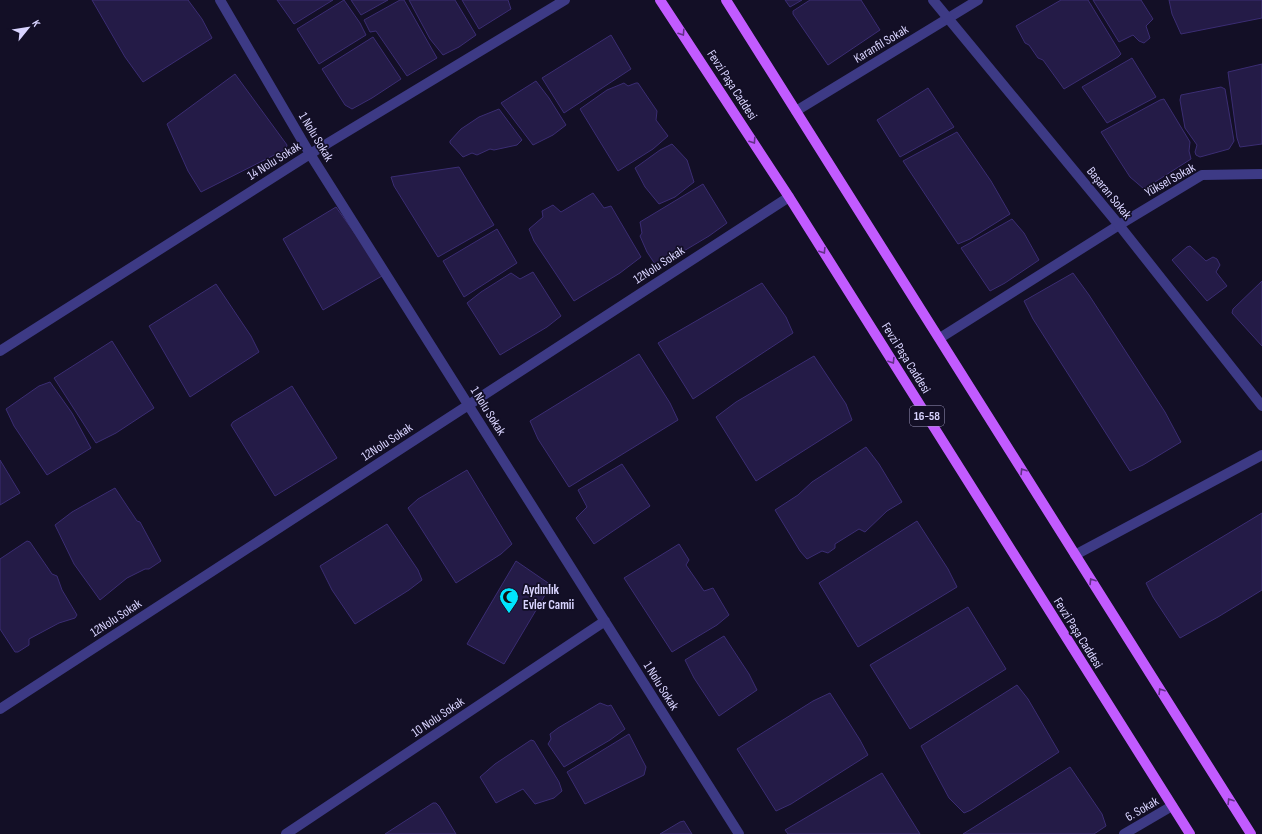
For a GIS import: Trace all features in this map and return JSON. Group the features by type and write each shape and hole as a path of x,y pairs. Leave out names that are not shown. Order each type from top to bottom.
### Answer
{"main road":[{"name":"Fevzi Paşa Caddesi","path":"660,0 789,196 1190,834"},
{"path":"726,0 1251,834"}],"street":[{"name":"1 Nolu Sokak","path":"220,0 310,154 739,834"},
{"name":"14 Nolu Sokak","path":"0,351 310,154 565,0"},
{"name":"Başaran Sokak","path":"933,0 1119,225 1262,406"},
{"name":"Karanfil Sokak","path":"796,111 978,0"},
{"name":"Yüksel Sokak","path":"940,338 1119,225 1202,175 1262,174"},
{"name":"12Nolu Sokak","path":"0,709 789,196"},
{"path":"1075,555 1262,455"},
{"name":"10 Nolu Sokak","path":"286,834 605,621"},
{"name":"6. Sokak","path":"1124,834 1172,806"}],"building":[{"path":"92,0 188,0 202,19 212,38 143,82 125,57"},
{"path":"277,0 333,0 294,24"},
{"path":"344,0 360,23 366,35 319,64 297,29"},
{"path":"351,0 388,0 361,15"},
{"path":"400,0 404,0 437,58 407,76 376,31 370,32 364,20"},
{"path":"409,0 455,0 476,35 459,47 443,55 430,39"},
{"path":"462,0 508,0 511,9 479,29"},
{"path":"785,0 802,0 790,7"},
{"path":"810,0 861,0 880,30 828,65 793,14 793,11"},
{"path":"1061,0 1088,0 1121,54 1064,89 1043,60 1038,58 1029,45 1025,43 1016,26"},
{"path":"1093,0 1141,0 1153,19 1146,26 1150,38 1144,43 1139,41 1133,35 1119,42"},
{"path":"1169,0 1262,0 1262,18 1181,34 1172,14"},
{"path":"611,35 631,69 564,113 542,78"},
{"path":"373,37 401,79 352,109 345,105 322,69"},
{"path":"1132,58 1156,97 1107,123 1082,87"},
{"path":"1262,64 1262,144 1240,147 1237,138 1228,72"},
{"path":"235,74 287,145 286,149 201,192 188,171 167,124"},
{"path":"536,81 566,125 553,135 533,145 501,103"},
{"path":"624,83 628,86 638,83 657,111 656,120 668,136 653,149 618,171 580,109 607,90"},
{"path":"1221,87 1225,89 1234,141 1229,149 1200,157 1196,155 1195,152 1197,145 1185,128 1180,100 1181,95"},
{"path":"928,88 954,127 900,157 877,120"},
{"path":"1164,99 1190,142 1189,151 1191,159 1144,189 1130,177 1101,132"},
{"path":"499,109 522,140 517,145 494,150 490,149 477,155 472,153 463,157 450,143 450,141 461,129 479,117"},
{"path":"957,132 991,181 1010,214 970,239 958,244 903,161"},
{"path":"672,144 687,160 694,182 675,197 659,204 645,187 635,168 660,150"},
{"path":"459,167 494,225 438,257 394,186 391,177"},
{"path":"703,184 727,223 709,236 657,267 647,252 640,236 642,233 640,222"},
{"path":"593,193 604,208 611,206 641,257 620,273 574,301 534,241 529,229 543,217 542,211 553,205 561,212"},
{"path":"336,207 374,260 382,276 323,310 283,239"},
{"path":"1012,219 1024,233 1039,260 1005,283 990,291 961,248"},
{"path":"497,229 517,263 464,297 443,261"},
{"path":"1190,246 1206,261 1213,257 1217,259 1220,265 1216,272 1227,286 1207,301 1172,260"},
{"path":"533,272 561,316 547,327 500,355 467,303 481,292 511,273 520,279"},
{"path":"1073,273 1165,412 1181,442 1143,465 1130,471 1033,319 1024,301"},
{"path":"1262,281 1262,346 1232,313 1233,309"},
{"path":"762,283 786,317 793,333 693,399 658,343"},
{"path":"216,284 251,336 259,352 190,397 149,326"},
{"path":"112,341 154,408 116,433 96,443 54,378"},
{"path":"639,354 670,403 678,420 569,487 538,439 530,421"},
{"path":"814,356 846,404 852,420 756,481 716,417 736,402"},
{"path":"50,382 72,413 91,448 47,475 14,426 6,409 39,386"},
{"path":"292,386 337,458 275,496 231,425 233,422"},
{"path":"866,447 879,464 902,502 887,511 865,532 859,529 835,544 835,548 828,553 822,551 807,559 800,551 775,510 798,495 812,482"},
{"path":"0,460 20,493 0,505"},
{"path":"622,464 650,506 594,544 576,518 587,507 578,490"},
{"path":"467,470 512,544 501,554 456,583 408,508 418,499"},
{"path":"115,488 137,521 140,522 161,561 149,569 145,569 127,578 100,600 74,564 55,525 72,512"},
{"path":"1262,513 1262,590 1180,638 1153,597 1146,583"},
{"path":"917,521 948,569 957,587 858,647 819,583"},
{"path":"387,524 418,570 422,580 409,590 355,624 332,590 320,566"},
{"path":"27,541 30,542 52,574 57,576 62,590 77,615 75,618 59,623 29,639 29,645 18,652 15,652 0,629 0,559"},
{"path":"679,544 689,560 686,565 704,591 713,588 729,615 717,625 672,652 624,578"},
{"name":"Aydınlık Evler Camii","path":"516,561 551,585 504,664 467,644"},
{"path":"968,607 1006,669 910,729 870,665"},
{"path":"724,636 749,674 757,690 719,716 694,678 685,660"},
{"path":"1017,685 1028,699 1059,752 971,810 964,813 949,798 921,746"},
{"path":"830,693 868,755 791,804 776,811 737,749 813,701"},
{"path":"600,703 608,706 611,705 625,729 610,740 564,767 548,744 551,739 550,734"},
{"path":"629,734 646,767 644,775 585,804 567,772"},
{"path":"531,740 534,741 559,782 562,791 554,798 535,804 523,789 496,803 480,777 495,764"},
{"path":"1070,767 1102,814 1106,826 1094,834 963,834"},
{"path":"882,773 920,834 788,834 785,830"},
{"path":"433,803 436,803 439,806 456,834 385,834"},
{"path":"684,821 692,834 660,834 680,822"}],"place":[{"name":"Aydınlık Evler Camii","path":"509,614"}]}
